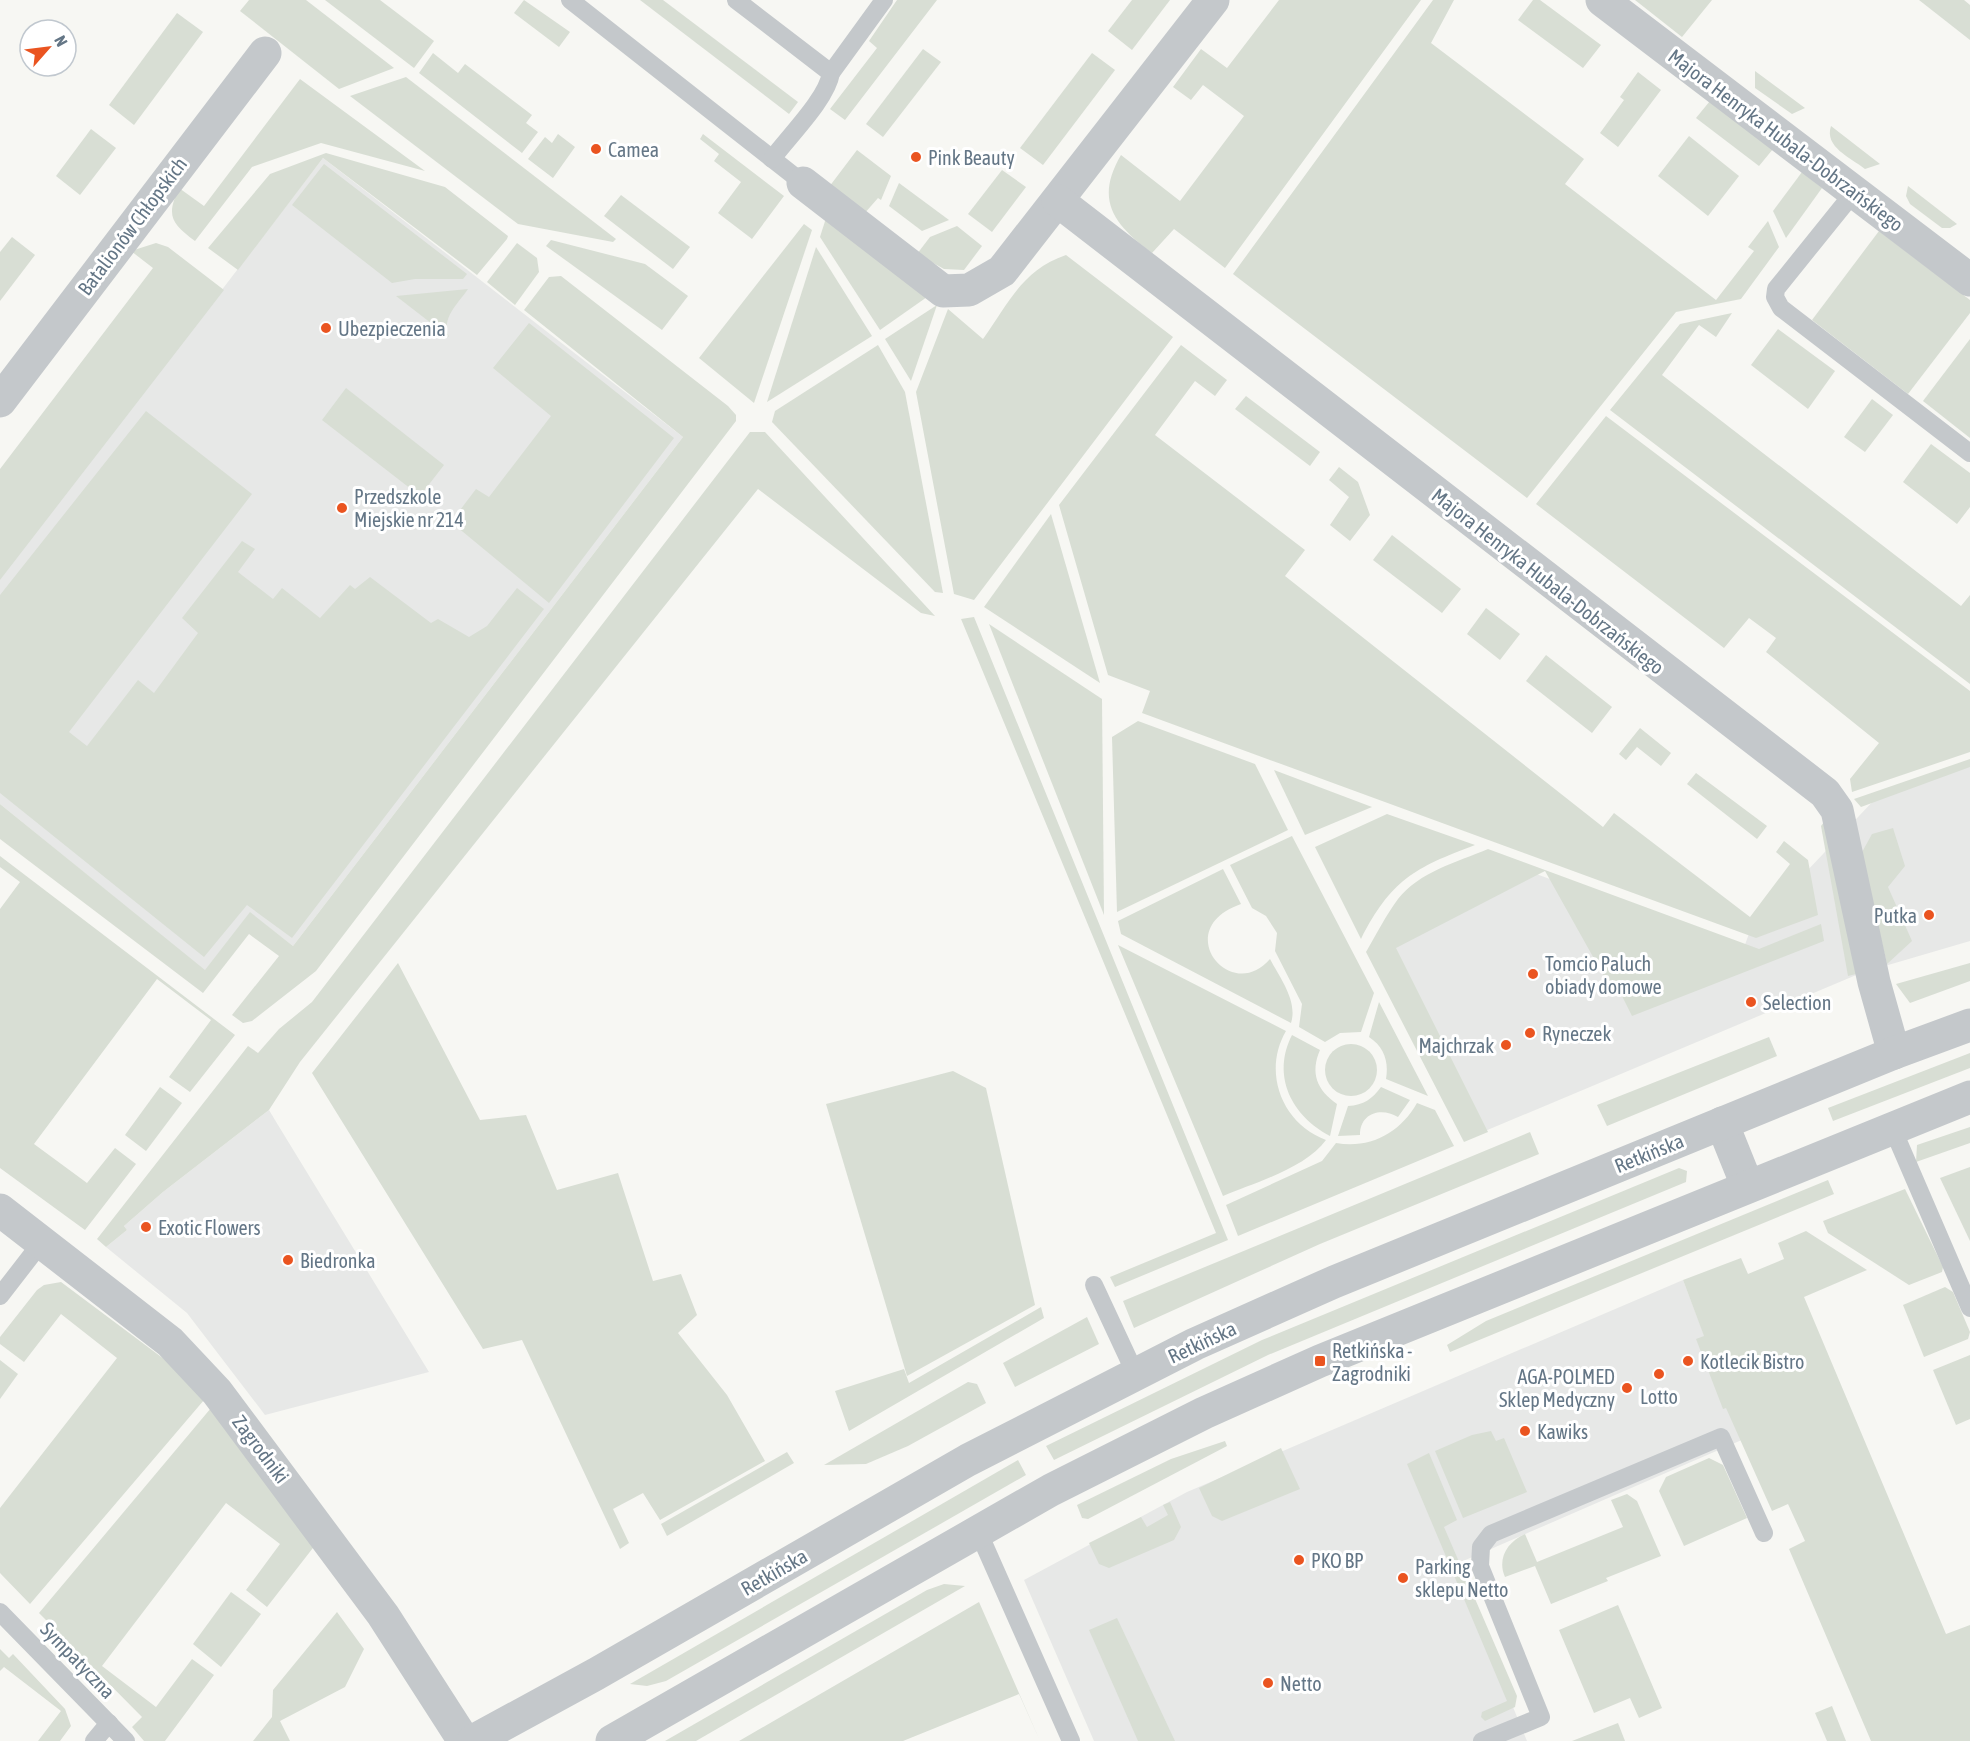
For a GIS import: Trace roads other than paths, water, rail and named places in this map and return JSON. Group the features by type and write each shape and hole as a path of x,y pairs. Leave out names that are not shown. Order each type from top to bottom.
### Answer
{"street":[{"path":"803,183 943,291 969,290 1002,272 1213,0"},
{"name":"Majora Henryka Hubala-Dobrzańskiego","path":"1602,0 1970,280"},
{"name":"Batalionów Chłopskich","path":"0,401 266,53"},
{"name":"Majora Henryka Hubala-Dobrzańskiego","path":"1058,201 1826,793 1837,810 1874,982 1894,1053"},
{"name":"Retkińska","path":"473,1741 968,1460 1135,1373 1334,1282 1894,1053 1970,1025"},
{"path":"612,1741 978,1531 1124,1452 1260,1387 1747,1185 1970,1097"},
{"path":"1722,1123 1747,1185"},
{"name":"Zagrodniki","path":"0,1210 170,1342 217,1392 383,1616 464,1741"}],"lane":[{"path":"570,0 803,183"},
{"path":"736,0 831,74"},
{"path":"772,159 830,82 831,74 884,0"},
{"path":"1855,191 1776,289 1775,297 1781,308 1970,453"},
{"path":"1892,1127 1970,1308"},
{"path":"0,1296 41,1243"},
{"path":"1094,1285 1135,1373"},
{"path":"1482,1741 1541,1717 1480,1566 1481,1547 1491,1534 1721,1437 1764,1533"},
{"path":"978,1531 1071,1741"},
{"name":"Sympatyczna","path":"0,1612 109,1723 94,1741"},
{"path":"109,1723 126,1741"}],"place":[{"name":"Camea","path":"596,149"},
{"name":"Pink Beauty","path":"916,157"},
{"name":"Ubezpieczenia","path":"326,328"},
{"name":"Przedszkole Miejskie nr 214","path":"342,508"},
{"name":"Putka","path":"1929,915"},
{"name":"Tomcio Paluch obiady domowe","path":"1533,974"},
{"name":"Selection","path":"1751,1002"},
{"name":"Ryneczek","path":"1530,1033"},
{"name":"Majchrzak","path":"1506,1045"},
{"name":"Exotic Flowers","path":"146,1227"},
{"name":"Biedronka","path":"288,1260"},
{"name":"Retkińska - Zagrodniki","path":"1320,1361"},
{"name":"Kotlecik Bistro","path":"1688,1361"},
{"name":"Lotto","path":"1659,1374"},
{"name":"AGA-POLMED Sklep Medyczny","path":"1627,1388"},
{"name":"Kawiks","path":"1525,1431"},
{"name":"PKO BP","path":"1299,1560"},
{"name":"Parking sklepu Netto","path":"1403,1578"},
{"name":"Netto","path":"1268,1683"}]}
